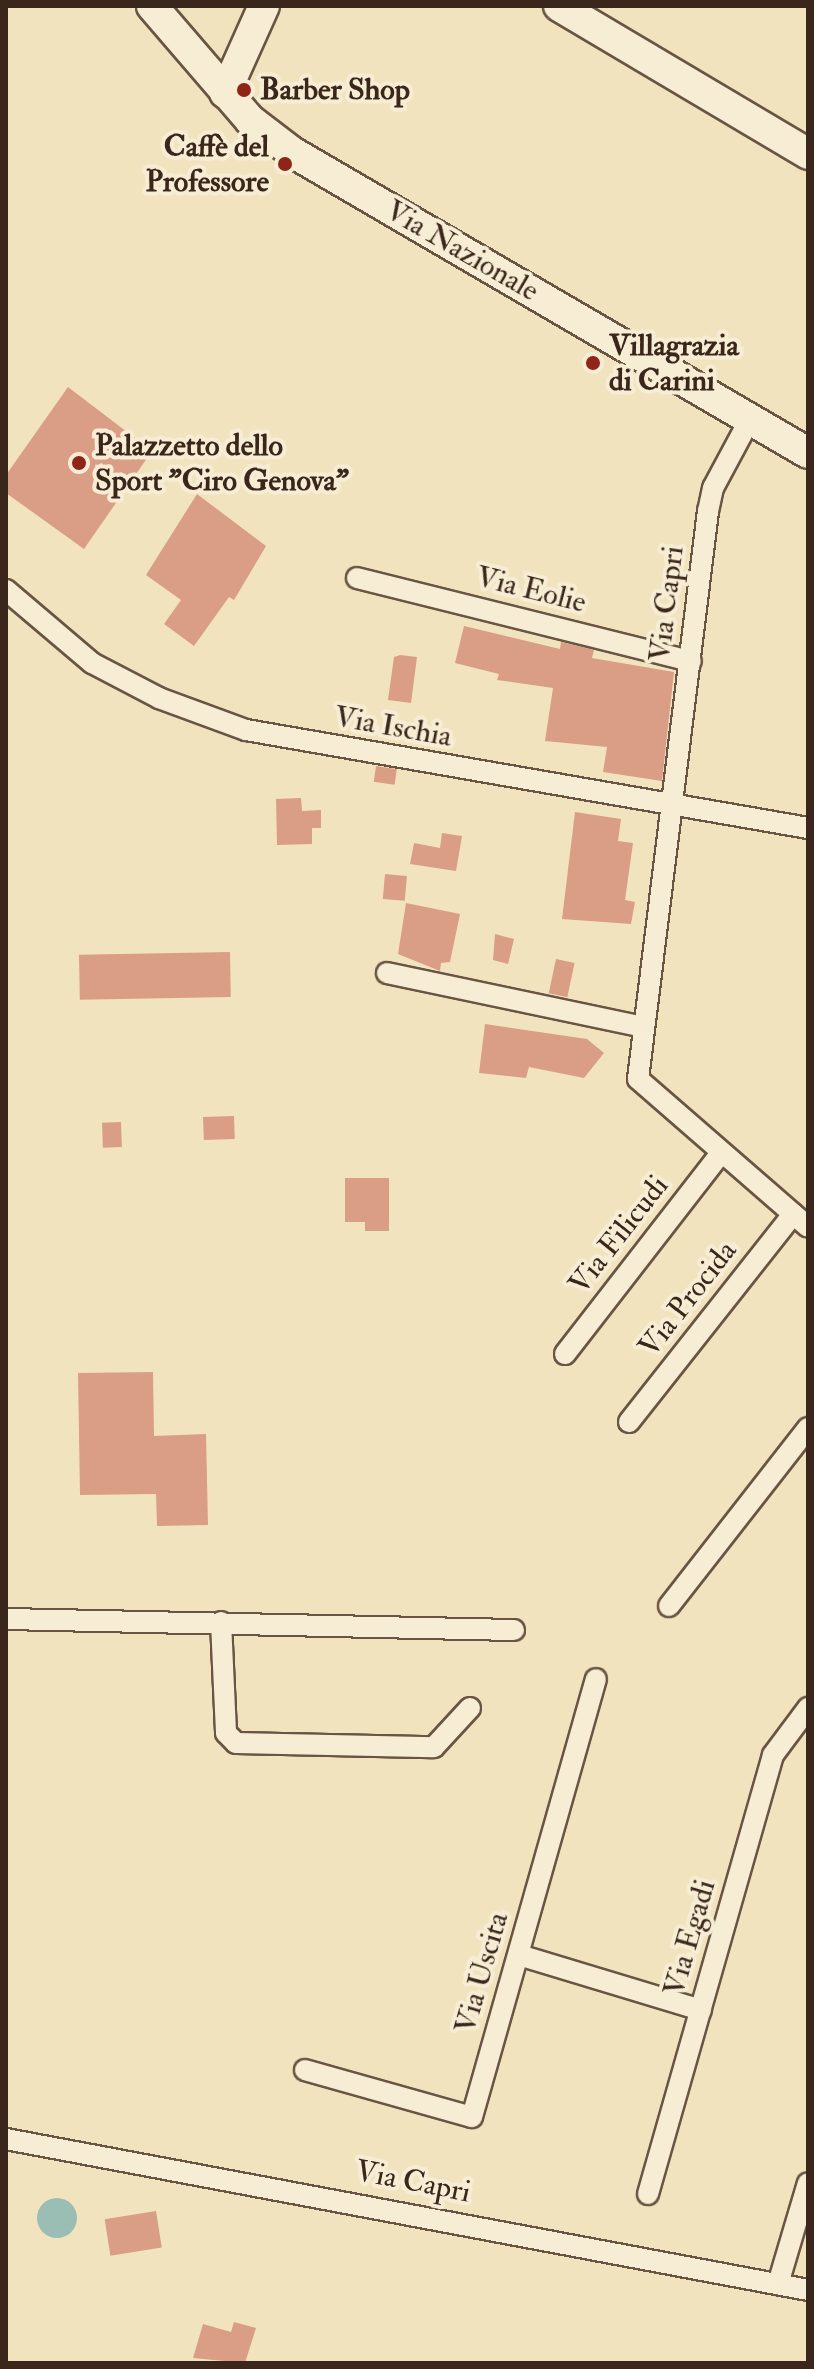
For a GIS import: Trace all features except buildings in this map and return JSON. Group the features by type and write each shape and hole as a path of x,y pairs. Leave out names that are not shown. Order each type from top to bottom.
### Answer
{"main road":[{"name":"Via Nazionale","path":"152,6 225,93 292,152 808,453"},
{"path":"225,93 264,6"},
{"path":"559,6 808,154"}],"street":[{"name":"Via Capri","path":"750,419 713,488 638,1068 643,1087 800,1220"},
{"name":"Via Eolie","path":"357,578 691,661"},
{"name":"Via Ischia","path":"6,590 92,663 159,698 246,730 808,828"},
{"path":"387,973 643,1027"},
{"name":"Via Filicudi","path":"565,1354 721,1153"},
{"name":"Via Procida","path":"629,1422 800,1220"},
{"path":"669,1606 808,1428"},
{"path":"6,1619 514,1630"},
{"path":"221,1622 226,1733 236,1743 434,1747 470,1708"},
{"name":"Via Uscita","path":"305,2070 472,2117 596,1679"},
{"name":"Via Egadi","path":"648,2194 773,1755 808,1708"},
{"path":"519,1955 701,2010"},
{"name":"Via Capri","path":"6,2139 808,2290"},
{"path":"778,2284 808,2183"}],"water":[{"path":"57,2198 71,2204 77,2218 71,2232 57,2238 43,2232 37,2218 43,2204"}],"place":[{"name":"Barber Shop","path":"244,90"},
{"name":"Caffè del Professore","path":"285,164"},
{"name":"Villagrazia di Carini","path":"593,363"},
{"name":"Palazzetto dello Sport \"Ciro Genova\"","path":"79,463"}]}
